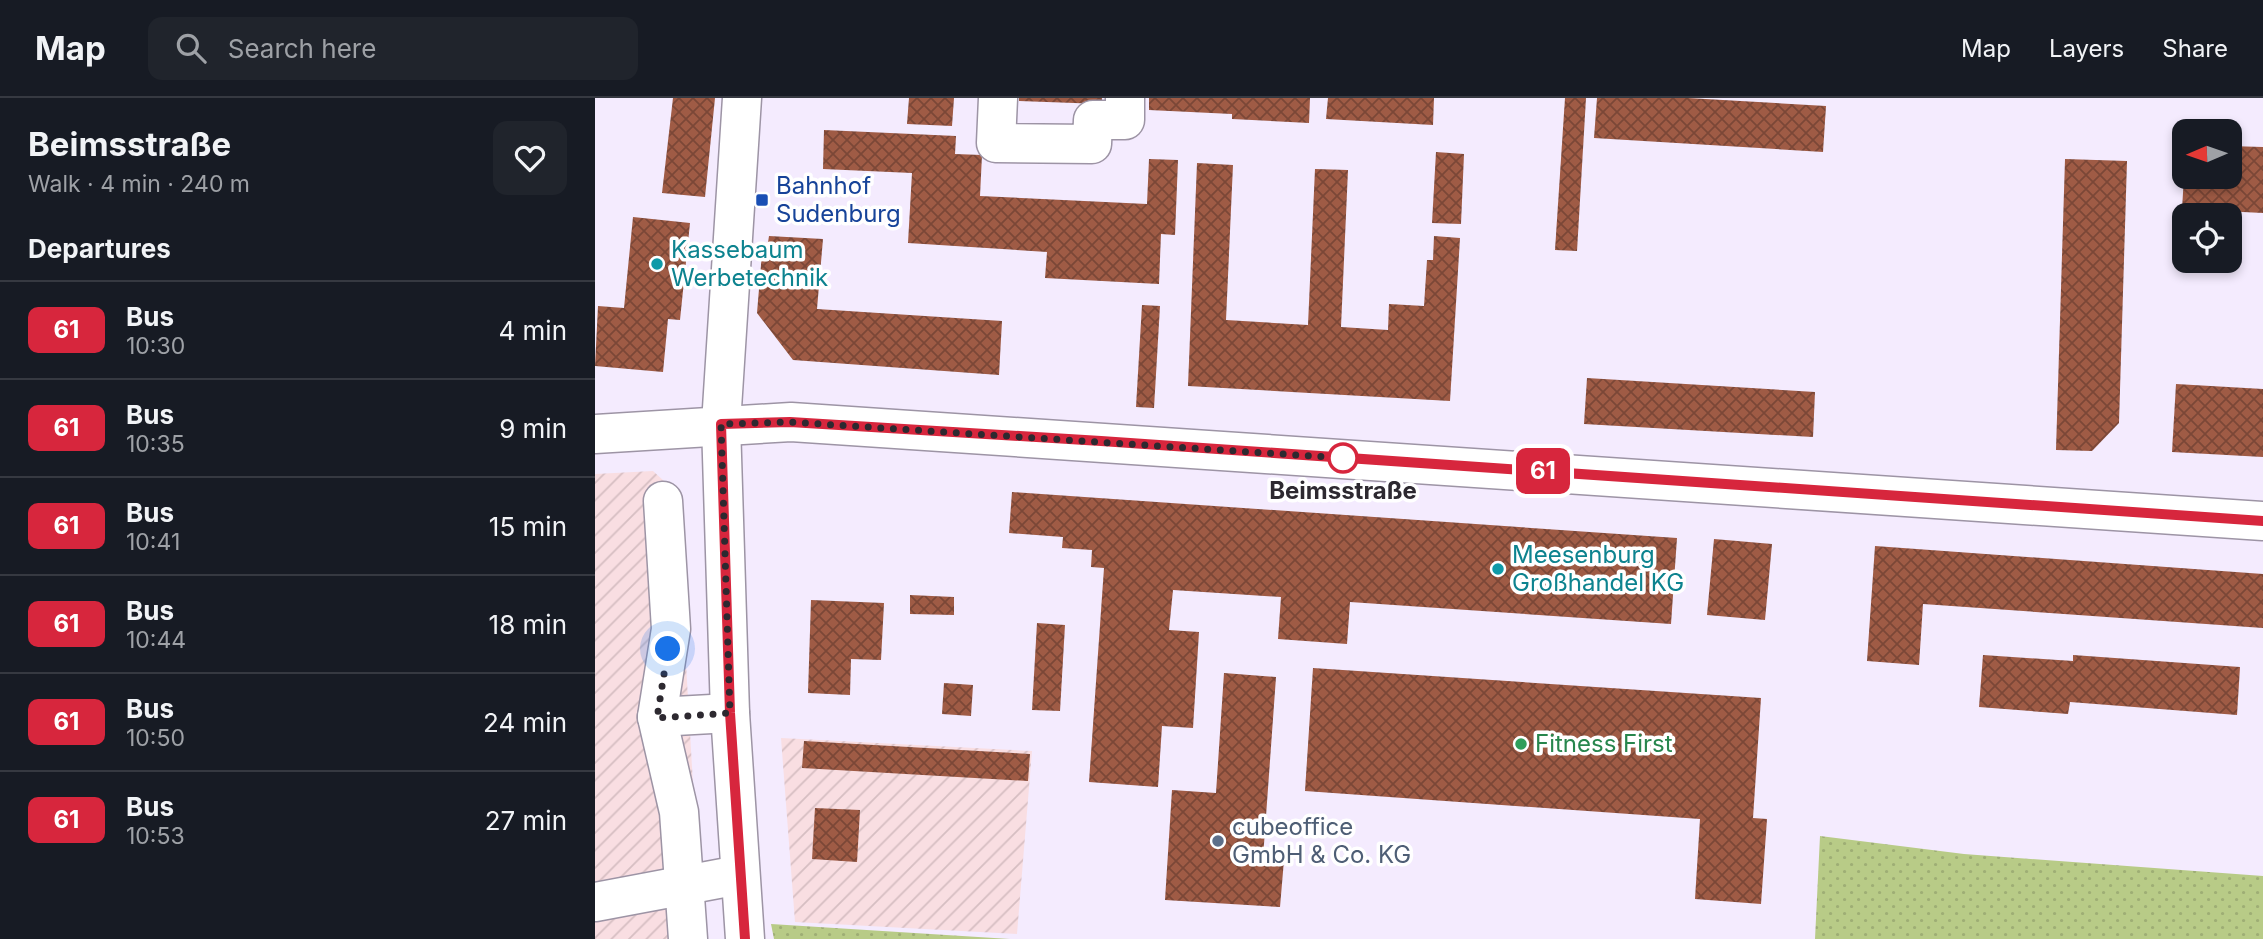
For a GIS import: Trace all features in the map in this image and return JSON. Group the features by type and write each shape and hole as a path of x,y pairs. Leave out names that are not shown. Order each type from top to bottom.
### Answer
{"street":[{"path":"742,98 721,424 730,713 745,939"},
{"path":"998,98 996,143 1093,144 1093,120 1125,120 1125,98"},
{"path":"595,434 721,424 790,422 2263,521"},
{"path":"663,501 671,629 657,718 679,812 688,939"},
{"path":"657,718 730,713"},
{"path":"595,902 739,875"}],"shaded area":[{"path":"653,471 676,492 702,939 595,939 595,474"},
{"path":"781,738 1032,751 1017,934 795,922"}],"green space":[{"path":"1820,836 1964,854 2263,876 2263,939 1815,939"},
{"path":"771,924 1010,939 774,939"}],"building":[{"path":"673,98 715,98 705,197 662,193"},
{"path":"909,98 954,98 952,126 907,124"},
{"path":"1019,98 1102,98 1102,104 1019,101"},
{"path":"1149,98 1310,98 1309,123 1232,119 1232,114 1149,110"},
{"path":"1328,98 1434,98 1433,125 1326,119"},
{"path":"1565,98 1586,98 1577,251 1555,250"},
{"path":"1597,98 1688,98 1826,106 1823,152 1594,138"},
{"path":"824,130 956,136 955,154 982,155 980,196 1147,204 1149,159 1178,160 1175,235 1161,234 1159,284 1045,278 1047,252 908,243 912,173 823,169"},
{"path":"2242,146 2263,147 2263,213 2242,212 2242,203 2182,203 2183,189 2242,189"},
{"path":"1436,152 1464,154 1461,224 1432,223"},
{"path":"2065,159 2127,161 2119,423 2092,451 2056,450"},
{"path":"1197,163 1233,165 1226,320 1308,325 1315,169 1348,170 1341,327 1388,330 1389,304 1424,306 1427,260 1433,260 1434,236 1460,238 1450,401 1188,386"},
{"name":"Kassebaum Werbetechnik","path":"633,217 690,223 680,320 668,319 663,372 595,366 598,306 624,308"},
{"path":"769,236 823,239 817,309 1002,321 999,375 793,360 757,313 762,253 767,249"},
{"path":"1142,305 1160,306 1154,408 1136,407"},
{"path":"1587,378 1815,392 1813,437 1584,424"},
{"path":"2176,384 2263,389 2263,457 2172,452"},
{"path":"1012,492 1677,538 1671,624 1350,602 1347,644 1278,639 1281,597 1173,590 1169,630 1199,632 1193,728 1162,726 1158,787 1089,782 1104,568 1091,567 1092,550 1062,548 1063,537 1009,533"},
{"path":"1714,539 1772,544 1765,620 1707,615"},
{"path":"1875,546 2263,574 2263,628 1923,604 1919,665 1867,661"},
{"path":"910,595 954,597 954,615 910,614"},
{"path":"811,600 884,603 881,660 851,659 850,695 808,693"},
{"path":"1037,623 1065,625 1060,711 1032,710"},
{"path":"1983,655 2073,661 2073,655 2240,667 2237,715 2070,702 2068,714 1979,707"},
{"name":"Fitness First","path":"1313,668 1761,698 1753,818 1767,819 1761,904 1695,899 1700,819 1305,791"},
{"path":"1224,673 1276,677 1263,858 1284,860 1280,907 1165,900 1172,790 1216,793"},
{"path":"944,683 973,685 971,716 942,714"},
{"path":"804,741 1030,754 1028,781 802,768"},
{"path":"815,808 860,810 857,862 812,859"}],"bus line":[{"name":"61","path":"745,939 730,713 721,424 773,421 1101,441 2263,521"}],"place":[{"name":"Bahnhof Sudenburg","path":"762,200"},
{"name":"Kassebaum Werbetechnik","path":"657,264"},
{"name":"Beimsstraße","path":"1343,458"},
{"name":"Meesenburg Großhandel KG","path":"1498,569"},
{"name":"Fitness First","path":"1521,744"},
{"name":"cubeoffice GmbH & Co. KG","path":"1218,841"}],"route":[{"path":"668,649 657,718 730,713 721,424 773,421 1343,458"}]}
